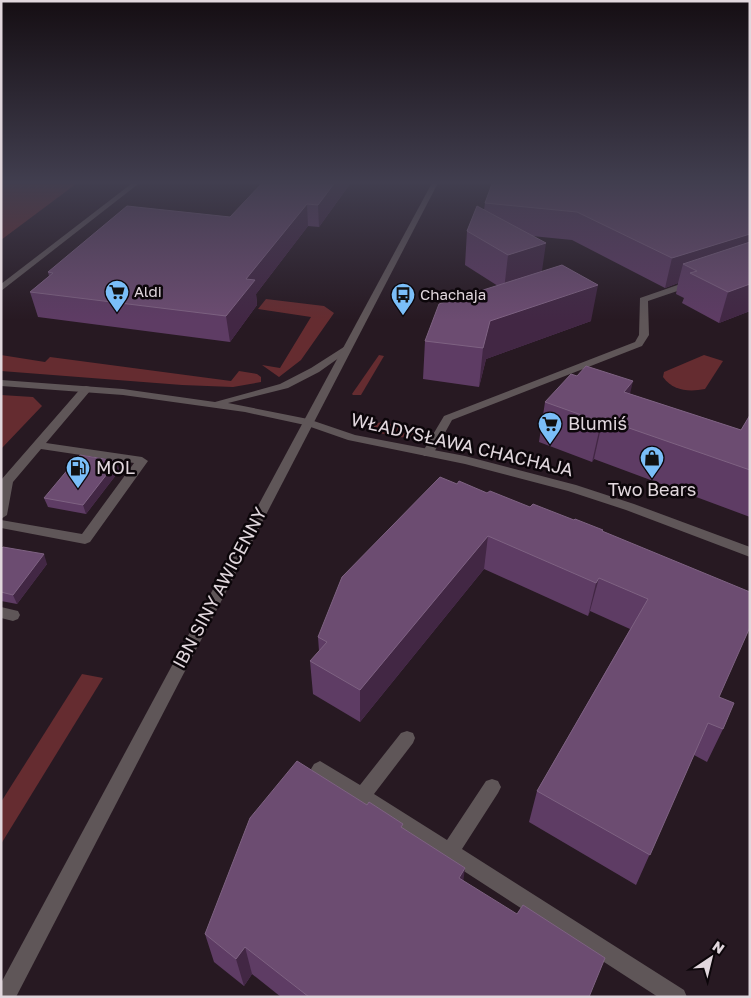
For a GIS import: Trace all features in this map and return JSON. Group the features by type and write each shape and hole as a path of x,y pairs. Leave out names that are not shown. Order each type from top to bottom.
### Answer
{"street":[{"path":"1,288 79,228"},
{"name":"IBN SINY AWICENNY","path":"5,997 411,228"},
{"path":"428,453 448,418 639,344 644,335 643,300 703,279"},
{"path":"212,404 284,386 315,370 347,348"},
{"name":"WŁADYSŁAWA CHACHAJA","path":"1,383 160,396 245,408 308,422 352,438 517,472 572,488 630,507 750,552"},
{"path":"1,515 7,481 86,389"},
{"path":"1,524 85,539 142,461 38,445"},
{"path":"362,796 407,738"},
{"path":"320,769 677,997"},
{"path":"450,851 492,787"}],"shaded area":[{"path":"1,228 18,228 1,240"},
{"path":"266,299 324,306 334,313 301,360 279,377 262,365 280,368 311,317 258,309"},
{"path":"1,355 45,362 50,357 231,381 239,371 257,374 261,377 261,382 233,387 182,385 1,371"},
{"path":"379,355 384,356 361,395 353,395 352,394"},
{"path":"704,355 723,361 705,389 676,388 663,377 664,372"},
{"path":"1,395 33,397 42,406 1,449"},
{"path":"381,422 426,431 414,437 407,437 392,436 372,431 375,424"},
{"path":"82,674 103,678 1,844 1,802"}],"building":[{"path":"101,228 288,228 246,279 255,280 226,316 30,292 53,273 48,272"},
{"path":"468,228 517,228 546,243 508,255 467,231"},
{"path":"609,228 750,228 750,234 672,258"},
{"path":"750,242 750,284 728,292 690,273 697,271 683,264"},
{"path":"562,265 598,285 490,321 483,348 425,341 439,304"},
{"path":"586,366 633,381 624,392 741,430 750,415 750,470 603,419 601,422 545,402 571,374 577,376"},
{"path":"80,455 117,461 83,505 44,498"},
{"path":"440,477 457,484 459,481 487,493 490,491 530,507 533,504 575,519 750,592 750,627 719,697 734,703 723,729 708,723 650,855 537,791 648,599 599,578 596,583 488,536 360,690 310,661 327,642 318,637 342,577"},
{"path":"3,547 44,554 13,595 1,592 1,549"},
{"path":"297,761 367,805 369,802 403,824 401,827 465,868 459,878 517,914 523,905 605,958 589,997 309,997 245,947 236,959 205,934 250,818"}],"place":[{"name":"Aldi","path":"117,313"},
{"name":"Chachaja","path":"403,316"},
{"name":"Blumiś","path":"550,445"},
{"name":"Two Bears","path":"652,479"},
{"name":"MOL","path":"78,489"}]}
